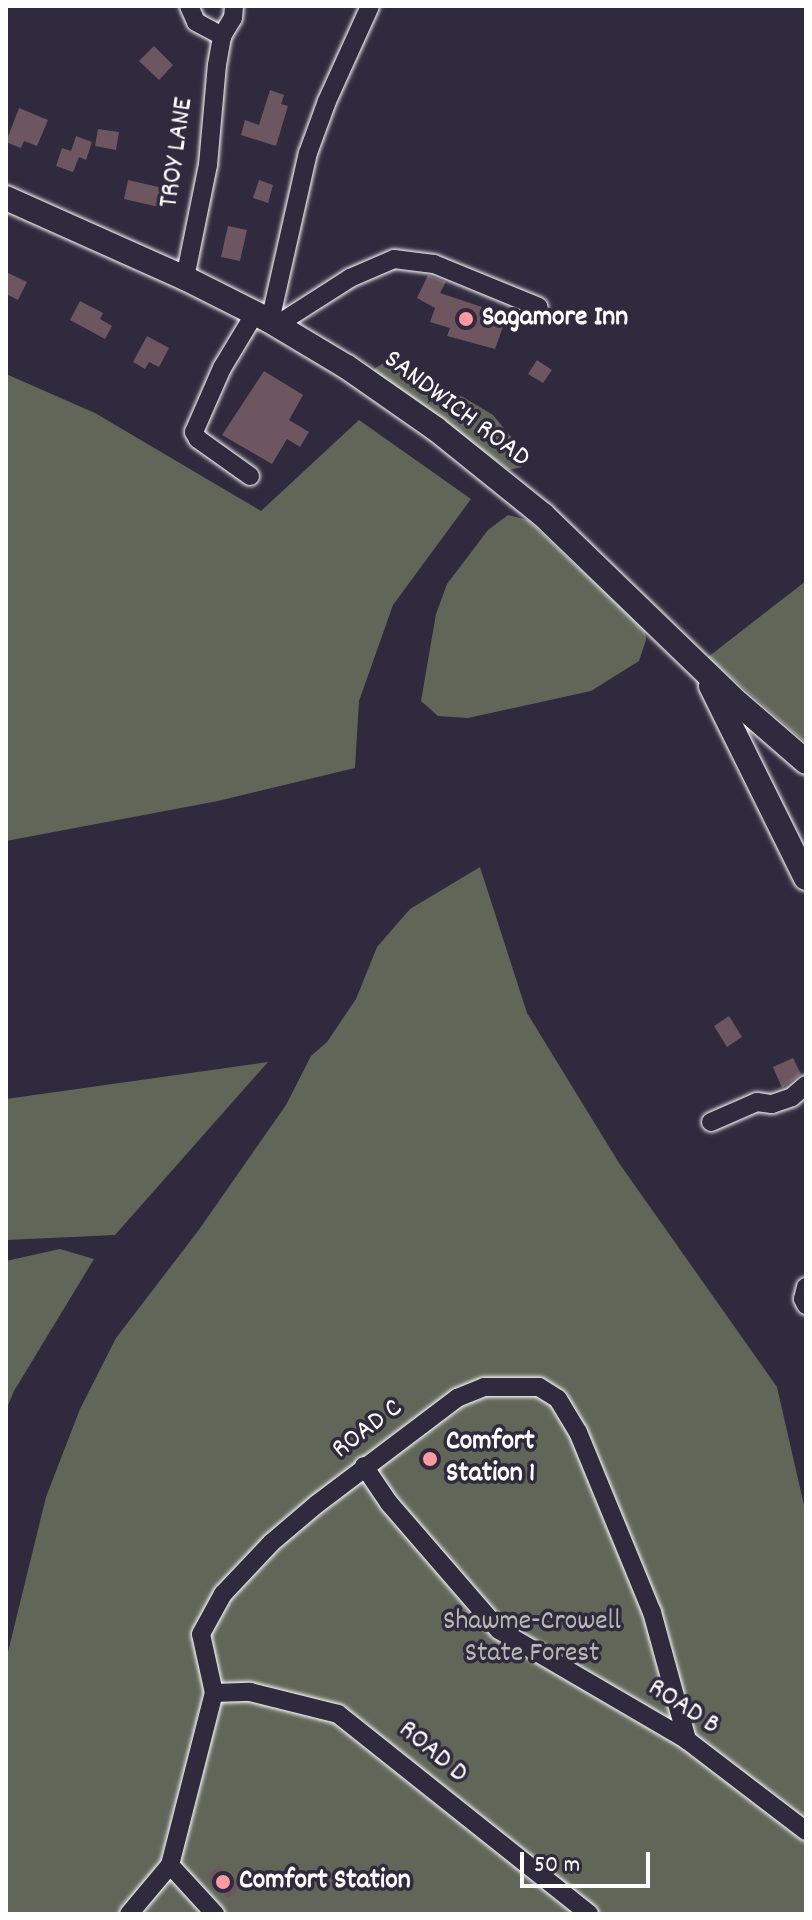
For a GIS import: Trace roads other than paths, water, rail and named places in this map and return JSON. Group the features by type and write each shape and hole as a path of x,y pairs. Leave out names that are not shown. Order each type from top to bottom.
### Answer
{"main road":[{"name":"SANDWICH ROAD","path":"6,198 270,318 347,367 503,481 806,762"},
{"path":"703,669 806,878"}],"street":[{"path":"189,6 196,22 222,36"},
{"name":"TROY LANE","path":"185,278 208,165 222,36 233,18 234,6"},
{"path":"270,318 308,153 327,101 370,6"},
{"path":"250,476 198,439 194,432 222,368 270,318 394,259 425,261 539,307"},
{"path":"711,1122 757,1102 772,1104 792,1097 806,1085"},
{"path":"806,1287 803,1299 806,1305"},
{"name":"ROAD C","path":"129,1914 170,1865 214,1693 201,1634 223,1594 271,1543 364,1466 457,1398 484,1387 539,1387 558,1399 578,1432 636,1569 671,1672 687,1740"},
{"name":"ROAD B","path":"364,1466 389,1503 499,1630 687,1740 806,1831"},
{"name":"ROAD D","path":"214,1693 250,1692 338,1714 589,1914"},
{"path":"170,1865 215,1914"}],"place":[{"name":"Sagamore Inn","path":"466,319"},
{"name":"Comfort Station 1","path":"430,1459"},
{"name":"Comfort Station","path":"223,1882"}],"park label":[{"name":"Shawme-Crowell State Forest","path":"532,1639"}]}
